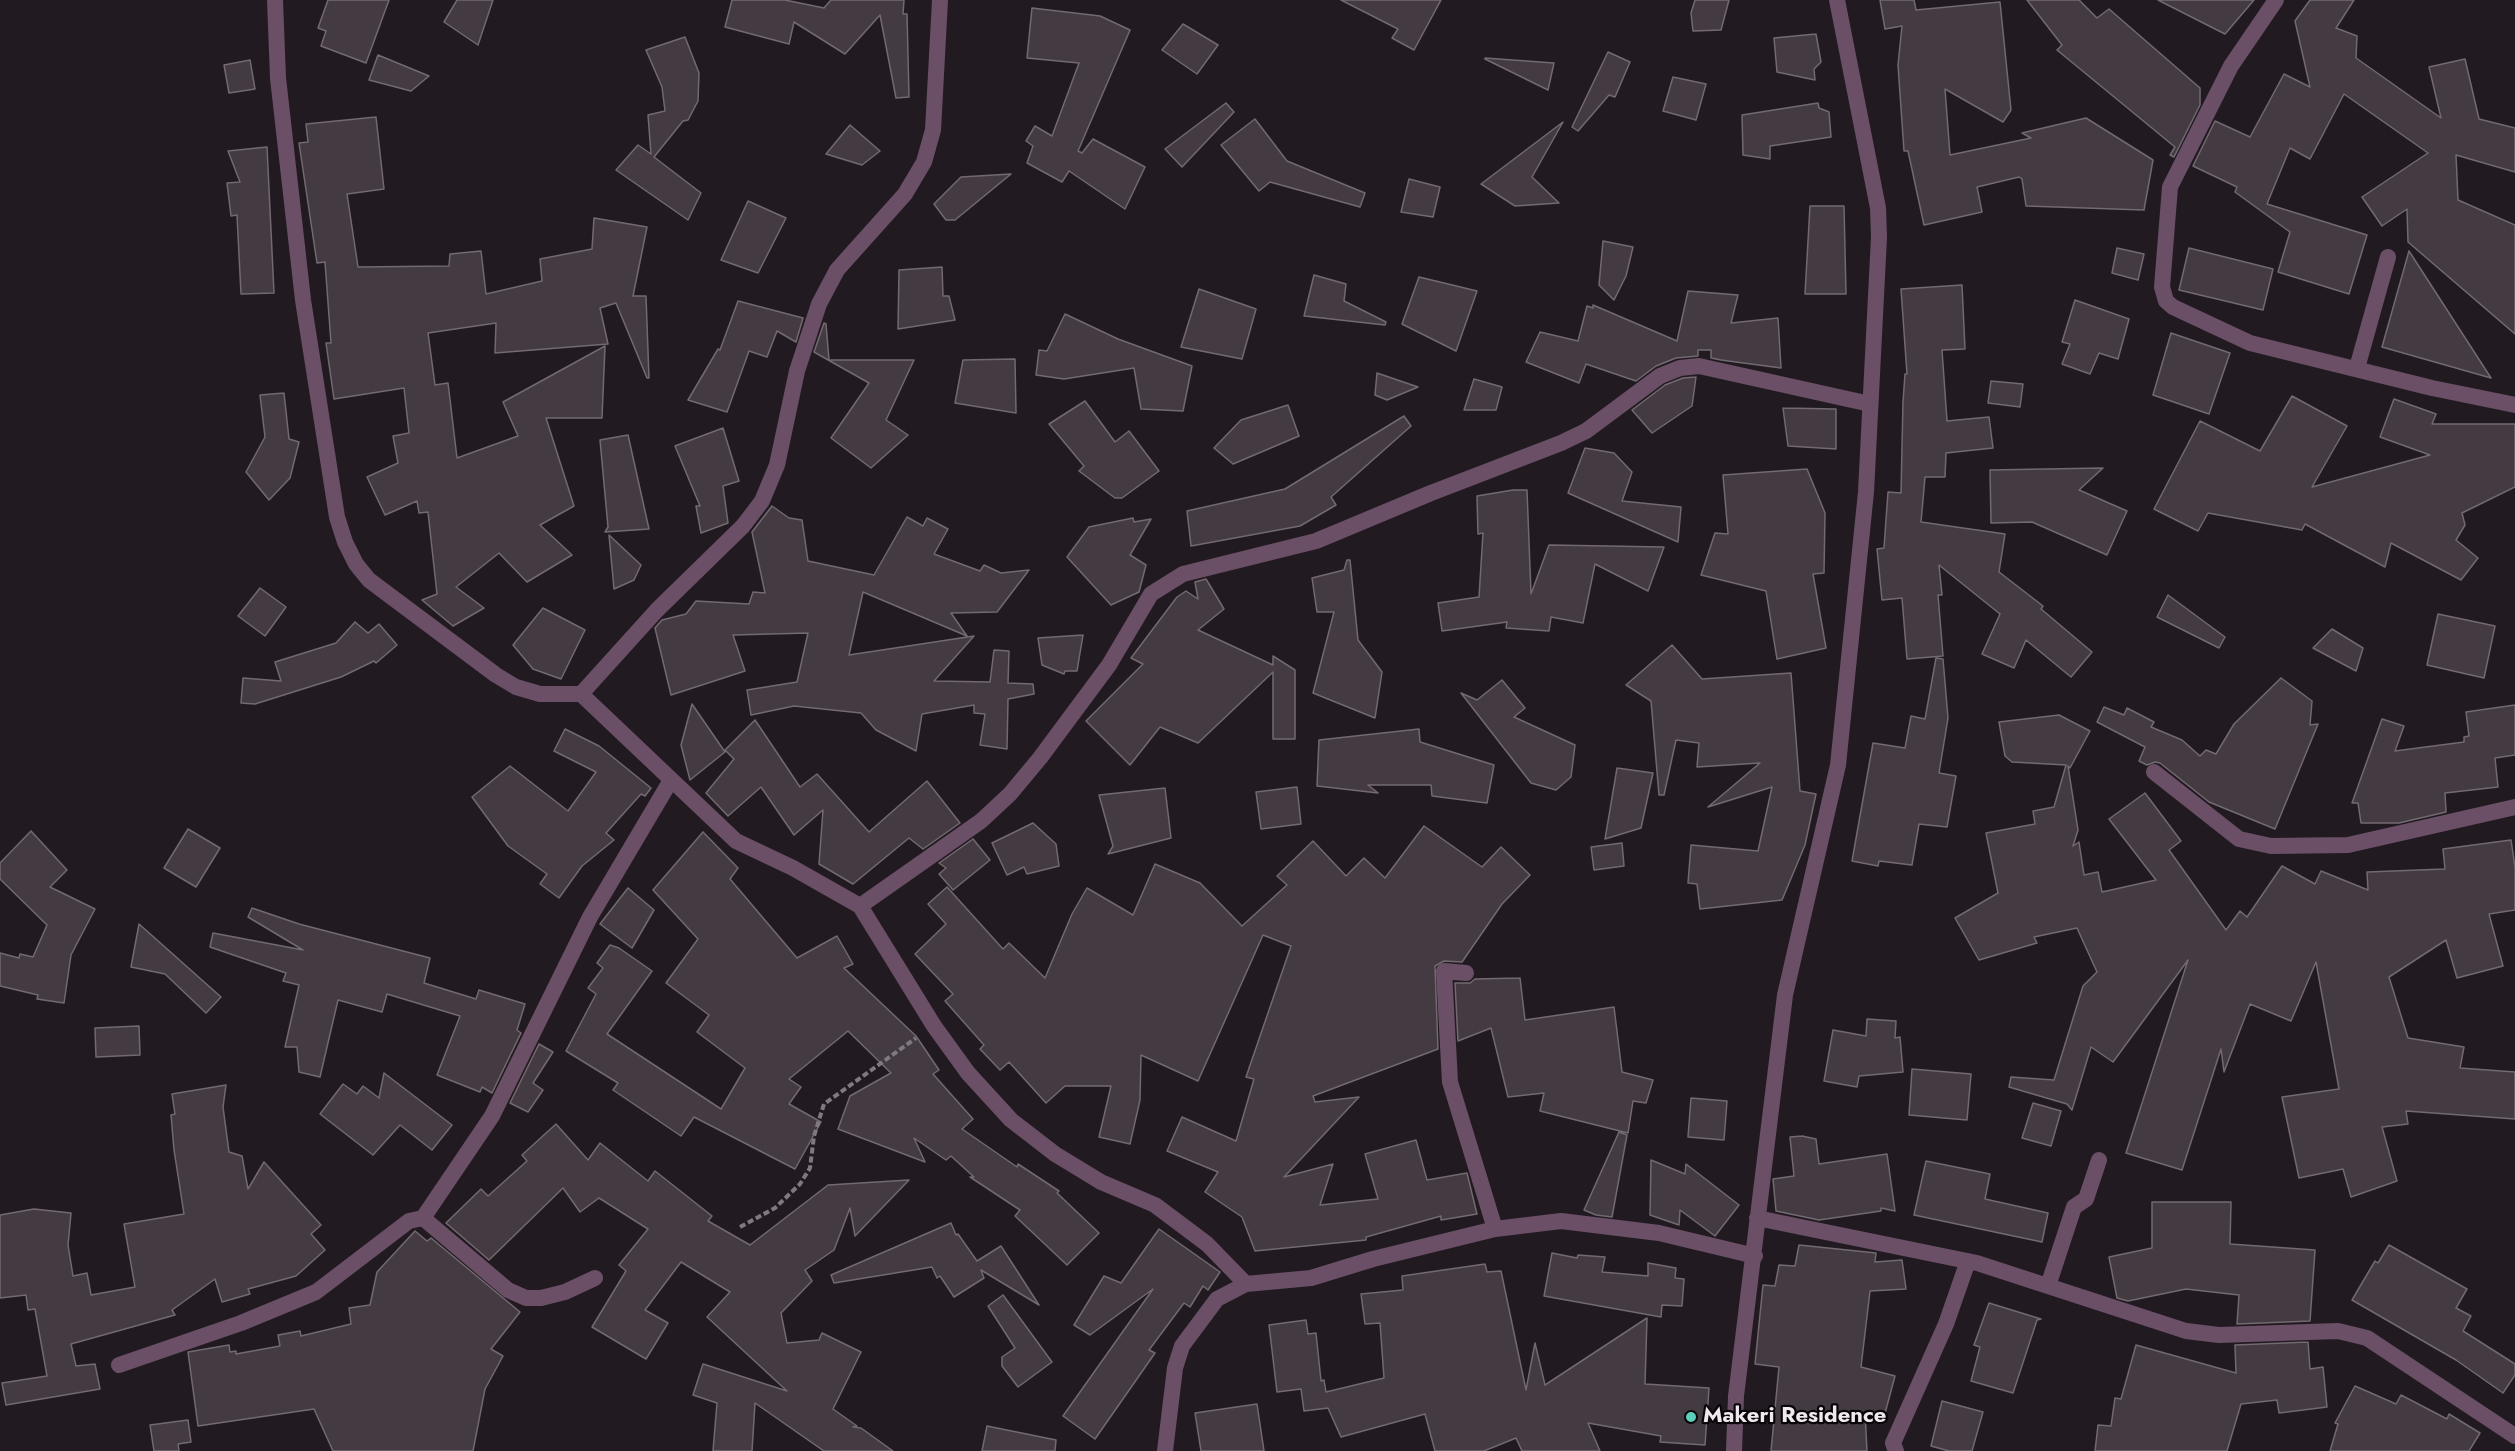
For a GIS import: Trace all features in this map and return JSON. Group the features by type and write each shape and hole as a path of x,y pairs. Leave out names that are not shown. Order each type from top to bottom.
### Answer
{"street":[{"path":"275,0 278,78 303,300 337,517 345,542 356,564 369,580 495,675 516,687 540,694 581,694 736,841 793,868 860,906 934,1026 968,1073 1011,1120 1055,1154 1101,1182 1155,1205 1207,1244 1246,1284"},
{"path":"581,694 657,610 743,526 762,501 777,465 797,372 819,304 837,270 905,194 924,162 933,130 940,0"},
{"path":"1734,1451 1736,1396 1755,1256 1757,1218 1785,994 1838,765 1844,725 1866,492 1879,237 1878,208 1837,0"},
{"path":"2276,0 2231,66 2169,187 2165,226 2163,296 2173,307 2250,343 2432,388 2515,405"},
{"path":"2357,368 2388,257"},
{"path":"860,906 981,821 1010,794 1040,758 1109,665 1151,594 1183,574 1316,541 1431,493 1561,443 1586,431 1660,376 1680,368 1699,366 1870,404"},
{"path":"2154,772 2240,838 2271,846 2348,845 2515,807"},
{"path":"119,1365 241,1323 316,1292 409,1221 423,1218 492,1116 590,917 671,780"},
{"path":"1466,973 1444,971 1450,1082 1495,1228"},
{"path":"2048,1286 2074,1207 2086,1198 2099,1160"},
{"path":"423,1218 499,1283 526,1298 541,1298 565,1292 595,1278"},
{"path":"1757,1218 1968,1262 2186,1331 2219,1335 2338,1331 2367,1338 2515,1436"},
{"path":"1165,1451 1175,1368 1182,1346 1217,1299 1246,1284 1311,1278 1373,1259 1495,1228 1562,1221 1659,1233 1755,1256"},
{"path":"1896,1451 1893,1443 1946,1324 1968,1262"}],"path":[{"path":"740,1227 775,1208 800,1184 810,1168 814,1136 824,1104 934,1026"}],"building":[{"path":"328,0 389,0 366,63 321,46 326,31 318,28"},
{"path":"457,0 493,0 478,45 444,22"},
{"path":"732,0 785,0 824,8 831,0 904,0 903,14 907,14 909,97 896,98 880,15 845,54 794,22 789,44 725,27"},
{"path":"1341,0 1441,0 1414,50 1392,38 1398,29"},
{"path":"1695,0 1729,0 1721,30 1693,31 1691,13"},
{"path":"1880,0 1914,0 1916,10 2000,2 2011,110 2003,122 1945,89 1950,155 2031,138 2022,133 2086,118 2153,160 2144,210 2026,206 2022,179 2019,177 1977,187 1982,212 1924,225 1908,151 1904,151 1898,65 1902,26 1885,29"},
{"path":"2027,0 2079,0 2097,18 2109,9 2200,88 2200,105 2174,157 2170,155 2175,147 2057,50 2062,45"},
{"path":"2158,0 2254,0 2225,34"},
{"path":"2310,0 2354,0 2336,28 2357,36 2356,58 2441,118 2429,67 2465,59 2479,119 2515,128 2515,172 2456,155 2458,200 2515,225 2515,334 2408,242 2407,209 2382,226 2362,197 2428,153 2344,94 2310,159 2290,148 2267,204 2367,235 2349,294 2278,272 2290,232 2235,192 2237,187 2193,166 2215,121 2250,137 2284,74 2310,87 2295,21"},
{"path":"1032,8 1100,16 1130,30 1078,151 1082,153 1093,139 1145,167 1125,209 1069,171 1062,182 1027,163 1033,146 1026,141 1035,126 1052,136 1079,63 1027,58"},
{"path":"1183,24 1218,45 1197,74 1162,50"},
{"path":"1816,34 1821,62 1814,69 1815,80 1777,72 1774,38"},
{"path":"685,37 699,73 698,101 688,120 683,121 654,157 701,193 688,220 616,170 638,145 651,154 648,115 665,111 662,87 646,50"},
{"path":"1608,52 1630,62 1615,97 1609,95 1578,131 1572,127"},
{"path":"378,55 429,76 411,91 369,80"},
{"path":"1485,59 1554,63 1548,90"},
{"path":"250,60 255,89 229,93 224,65"},
{"path":"1673,77 1706,84 1696,120 1663,111"},
{"path":"1226,103 1234,112 1182,167 1165,149"},
{"path":"1818,103 1819,108 1829,112 1831,137 1770,146 1770,159 1743,155 1742,115"},
{"path":"376,117 384,189 347,194 358,267 449,266 450,254 481,251 486,294 542,281 540,259 592,249 594,218 647,227 633,296 646,296 649,378 647,378 616,303 600,308 608,344 495,353 496,323 428,333 435,385 448,383 457,458 518,436 503,402 605,346 602,418 546,418 574,506 540,525 572,555 527,582 499,553 456,587 484,608 453,626 422,600 437,594 428,512 419,513 417,501 385,515 367,477 398,463 393,436 409,433 404,388 334,399 326,343 331,343 325,262 317,263 299,143 308,142 306,124"},
{"path":"1255,119 1287,161 1365,193 1360,207 1270,182 1259,191 1221,145"},
{"path":"1563,122 1532,177 1559,203 1515,206 1481,184"},
{"path":"850,125 880,151 862,165 826,154"},
{"path":"267,147 274,293 241,294 237,215 231,216 227,183 240,182 228,151"},
{"path":"1011,174 955,220 946,220 934,204 961,177"},
{"path":"1409,179 1440,187 1433,217 1401,212"},
{"path":"748,201 786,218 758,273 721,260"},
{"path":"1810,206 1844,206 1846,294 1805,294"},
{"path":"1603,241 1633,247 1626,276 1614,300 1599,285"},
{"path":"2117,248 2144,254 2138,280 2112,273"},
{"path":"2189,248 2273,269 2263,310 2179,290"},
{"path":"2409,251 2491,378 2382,347"},
{"path":"942,267 943,296 949,296 955,320 898,329 899,270"},
{"path":"1314,275 1346,284 1344,301 1386,322 1385,325 1304,316"},
{"path":"1419,277 1477,291 1456,351 1402,324"},
{"path":"1962,285 1965,349 1942,350 1947,421 1989,417 1993,448 1946,453 1945,477 1925,477 1921,522 2005,534 1999,572 2043,606 2041,609 2092,652 2071,677 2026,640 2014,668 1982,654 2000,614 1939,565 1942,595 1938,595 1943,656 1907,659 1902,598 1882,600 1877,549 1884,548 1888,492 1901,493 1903,402 1905,374 1907,374 1901,289"},
{"path":"1199,289 1256,309 1242,359 1181,347"},
{"path":"1688,291 1738,295 1731,323 1778,318 1781,368 1711,358 1711,350 1698,350 1698,356 1676,358 1656,366 1636,381 1586,364 1579,383 1526,362 1540,332 1578,341 1587,306 1593,308 1593,305 1677,341"},
{"path":"2075,300 2129,319 2118,359 2099,353 2090,374 2062,364 2070,344 2062,342"},
{"path":"738,301 803,318 796,342 777,331 767,357 749,351 727,412 688,400 718,349 720,350"},
{"path":"1065,314 1118,339 1192,366 1183,411 1141,409 1134,368 1064,379 1036,375 1039,350 1047,351"},
{"path":"824,323 826,324 829,360 914,360 886,420 908,435 871,468 831,438 869,383 814,352"},
{"path":"2171,333 2230,353 2209,414 2153,395"},
{"path":"1015,359 1016,413 955,403 963,360"},
{"path":"1377,373 1418,387 1387,400 1375,395"},
{"path":"1696,377 1692,406 1652,433 1632,410 1665,385 1683,378"},
{"path":"1474,379 1502,387 1496,410 1464,410"},
{"path":"1991,381 2023,384 2020,407 1988,403"},
{"path":"284,393 289,439 299,442 290,478 269,500 246,472 265,437 260,395"},
{"path":"2292,396 2347,426 2312,487 2430,455 2380,437 2394,399 2436,414 2432,424 2515,424 2515,487 2462,513 2465,525 2456,540 2478,558 2461,580 2391,543 2385,567 2305,524 2302,530 2208,513 2198,531 2154,509 2200,421 2260,451"},
{"path":"1085,401 1115,442 1129,431 1159,471 1122,498 1115,498 1079,471 1084,466 1049,424"},
{"path":"1288,405 1299,436 1233,464 1214,448 1241,420"},
{"path":"1783,408 1836,409 1836,449 1788,446"},
{"path":"1404,416 1411,426 1331,497 1336,505 1300,526 1191,546 1187,511 1285,489"},
{"path":"723,428 739,481 723,486 728,523 701,533 696,506 700,506 675,446"},
{"path":"628,435 649,529 605,532 608,527 600,440"},
{"path":"1585,448 1614,453 1632,472 1622,501 1681,507 1678,542 1568,493"},
{"path":"2103,468 2079,490 2127,511 2107,555 2032,522 1991,523 1990,470"},
{"path":"1807,469 1825,513 1824,573 1813,574 1826,648 1777,659 1766,591 1701,575 1715,533 1728,534 1723,475"},
{"path":"1527,490 1531,594 1549,545 1664,547 1648,591 1595,564 1583,623 1551,617 1549,631 1506,628 1507,622 1442,631 1438,603 1479,597 1483,533 1478,534 1477,496"},
{"path":"772,506 789,518 802,520 808,561 874,575 907,517 923,526 927,518 948,529 934,554 980,571 984,565 1001,573 1029,570 997,612 951,613 967,636 863,592 849,655 974,636 934,681 990,682 994,650 1009,651 1008,683 1033,684 1034,694 1008,699 1007,749 980,745 985,714 974,713 974,705 922,714 916,751 876,730 861,713 794,706 751,715 747,690 797,682 808,633 733,635 745,671 671,695 655,628 662,620 686,614 696,601 749,604 753,592 765,593 752,532"},
{"path":"1133,518 1134,522 1151,519 1130,555 1146,565 1139,592 1111,605 1067,557 1089,527"},
{"path":"609,535 641,565 634,580 614,589"},
{"path":"1347,560 1350,560 1358,640 1382,672 1375,718 1313,693 1334,612 1317,612 1312,578 1344,570"},
{"path":"1206,579 1224,609 1198,630 1273,665 1273,656 1295,670 1295,739 1273,739 1273,672 1198,743 1160,727 1130,765 1086,721 1143,664 1131,658 1177,597 1186,591 1198,599 1195,582"},
{"path":"260,588 286,607 265,636 238,616"},
{"path":"2168,595 2225,637 2219,648 2157,617"},
{"path":"543,608 585,630 561,679 533,669 513,645"},
{"path":"2438,614 2495,626 2484,678 2427,665"},
{"path":"355,622 368,633 379,624 397,645 376,663 374,661 341,677 255,704 241,703 243,678 281,681 275,662 336,643"},
{"path":"2332,629 2363,648 2356,671 2313,648"},
{"path":"1083,635 1077,671 1065,671 1064,674 1042,665 1038,638"},
{"path":"1672,645 1702,679 1791,673 1800,791 1816,794 1805,845 1782,900 1700,909 1697,884 1688,883 1691,845 1758,851 1772,787 1708,807 1760,763 1697,767 1699,743 1676,740 1664,795 1659,795 1651,701 1626,685"},
{"path":"1936,658 1943,659 1948,718 1939,773 1956,776 1947,827 1919,824 1912,865 1879,861 1878,866 1852,861 1873,743 1905,748 1911,716 1925,719"},
{"path":"2281,678 2312,701 2310,725 2318,724 2275,829 2209,802 2160,763 2147,765 2139,761 2145,747 2097,722 2104,707 2124,715 2127,708 2154,722 2151,727 2182,740 2200,756 2206,750 2216,754 2234,724"},
{"path":"1502,680 1525,708 1514,717 1575,745 1571,777 1556,790 1531,783 1461,693 1477,700"},
{"path":"692,704 725,752 690,780 681,745"},
{"path":"2515,705 2515,755 2495,758 2498,787 2445,793 2446,812 2399,823 2361,823 2358,803 2352,803 2382,719 2404,726 2395,751 2464,742 2464,737 2469,736 2466,712"},
{"path":"2059,715 2090,731 2070,768 2068,766 2078,830 2073,846 2079,842 2084,875 2098,872 2102,892 2156,880 2109,819 2145,793 2181,841 2169,850 2226,930 2240,911 2247,917 2282,866 2315,884 2321,871 2368,890 2367,872 2445,869 2443,849 2511,840 2515,867 2515,910 2489,914 2503,966 2457,978 2446,940 2389,977 2408,1038 2464,1047 2460,1068 2515,1072 2515,1119 2406,1111 2408,1124 2382,1127 2397,1181 2351,1197 2343,1169 2299,1178 2282,1097 2339,1089 2316,962 2291,1021 2250,1004 2224,1072 2221,1049 2182,1170 2126,1153 2188,960 2113,1062 2091,1047 2072,1110 2067,1104 2009,1087 2011,1077 2054,1080 2083,986 2097,972 2077,928 2034,937 2037,943 1979,960 1955,918 1998,893 1986,833 2035,824 2033,811 2054,807 2066,765 2012,762 2005,756 1999,722"},
{"path":"755,720 800,787 817,774 869,832 927,781 960,823 923,849 909,838 853,884 819,864 823,810 794,835 761,787 728,816 706,793 734,759 725,750"},
{"path":"565,729 599,746 651,788 645,796 641,794 606,833 614,840 582,866 559,898 540,884 547,874 508,846 472,797 510,766 568,811 596,772 554,751"},
{"path":"1419,729 1420,742 1494,765 1487,803 1432,796 1431,785 1368,785 1378,793 1317,786 1319,740"},
{"path":"1617,768 1653,773 1641,828 1605,839"},
{"path":"1297,787 1301,824 1261,829 1256,792"},
{"path":"1165,788 1171,838 1108,854 1113,846 1099,795"},
{"path":"1033,823 1056,844 1059,866 1027,874 1024,867 1007,875 992,843"},
{"path":"1424,826 1482,867 1501,847 1530,875 1502,904 1462,962 1444,961 1435,966 1438,1049 1313,1096 1315,1102 1359,1097 1284,1177 1333,1164 1320,1205 1378,1199 1365,1154 1416,1140 1427,1180 1467,1173 1477,1214 1441,1220 1441,1216 1366,1237 1366,1240 1255,1251 1242,1217 1205,1192 1218,1172 1167,1151 1182,1117 1236,1141 1254,1079 1246,1077 1291,946 1263,935 1198,1081 1141,1055 1140,1100 1130,1144 1099,1137 1111,1086 1065,1086 1046,1103 1009,1062 1000,1070 980,1049 984,1045 945,1001 953,994 915,954 946,924 928,904 947,887 1003,949 1009,943 1045,978 1072,914 1087,888 1133,915 1155,864 1200,883 1242,926 1287,885 1277,876 1313,841 1346,876 1364,858 1385,878"},
{"path":"188,829 220,848 196,887 164,868"},
{"path":"31,831 67,870 50,887 95,909 71,955 64,1003 37,999 38,995 0,986 0,953 19,958 20,954 33,957 47,925 0,879 0,863"},
{"path":"703,832 738,868 730,879 797,958 837,936 853,964 844,968 916,1036 939,1070 933,1074 973,1119 962,1129 1017,1167 1018,1164 1059,1191 1057,1193 1099,1233 1067,1265 1015,1216 1020,1210 970,1177 974,1177 951,1156 946,1160 914,1138 925,1162 838,1129 850,1096 891,1073 848,1031 789,1079 801,1087 789,1104 821,1122 795,1169 694,1117 681,1136 613,1090 618,1083 566,1051 596,994 588,988 603,968 597,963 610,945 619,948 652,971 607,1034 721,1109 745,1068 697,1032 709,1015 666,983 698,939 653,890"},
{"path":"973,839 990,860 953,890 939,874 946,868 939,863"},
{"path":"1622,843 1624,866 1594,870 1591,847"},
{"path":"628,888 654,910 632,948 600,924"},
{"path":"252,908 299,924 430,958 424,983 476,999 479,990 525,1004 517,1030 521,1033 492,1093 482,1087 480,1092 437,1075 460,1016 387,994 382,1012 338,1000 320,1077 299,1072 297,1047 285,1047 299,985 283,981 286,973 210,947 213,933 303,950 248,917"},
{"path":"139,924 221,997 206,1013 165,974 131,967"},
{"path":"1520,978 1525,1020 1614,1007 1622,1072 1653,1080 1646,1103 1633,1101 1628,1133 1540,1111 1544,1093 1508,1097 1491,1028 1458,1041 1455,983 1470,983 1475,979"},
{"path":"1867,1019 1896,1021 1895,1038 1900,1037 1903,1072 1859,1076 1857,1087 1824,1081 1833,1030 1866,1036"},
{"path":"139,1026 140,1055 96,1057 95,1028"},
{"path":"539,1044 553,1052 533,1083 543,1090 528,1112 510,1103"},
{"path":"1912,1069 1971,1074 1967,1120 1909,1115"},
{"path":"384,1073 452,1125 432,1150 400,1125 373,1155 320,1114 343,1084 357,1094 363,1086 379,1098"},
{"path":"226,1085 223,1107 229,1152 242,1156 248,1189 264,1162 321,1225 311,1234 325,1250 296,1276 248,1289 250,1294 222,1302 215,1279 172,1310 175,1315 71,1344 76,1366 95,1364 100,1389 6,1405 2,1383 47,1376 35,1309 28,1310 26,1295 0,1298 0,1215 34,1209 71,1213 68,1245 73,1276 87,1273 91,1295 135,1287 124,1224 184,1214 174,1150 171,1115 175,1114 172,1094"},
{"path":"1691,1098 1727,1101 1724,1140 1688,1137"},
{"path":"2033,1103 2061,1111 2051,1146 2022,1138"},
{"path":"556,1124 588,1160 600,1143 648,1181 655,1171 712,1216 708,1221 750,1245 828,1185 909,1180 855,1236 850,1208 834,1250 805,1270 812,1281 781,1313 787,1343 819,1340 822,1333 861,1352 833,1409 857,1426 853,1427 861,1428 893,1451 824,1451 755,1403 752,1451 713,1451 717,1403 693,1395 703,1364 787,1391 707,1317 730,1292 681,1262 645,1310 668,1323 646,1359 592,1327 626,1271 619,1265 648,1229 599,1198 580,1212 563,1188 489,1260 446,1223 481,1189 488,1196 527,1161 522,1155"},
{"path":"1619,1132 1627,1135 1612,1217 1596,1215 1584,1210"},
{"path":"1802,1136 1816,1139 1819,1164 1887,1154 1895,1211 1881,1208 1881,1211 1819,1220 1776,1211 1773,1179 1794,1176 1790,1137"},
{"path":"1651,1160 1685,1174 1686,1164 1739,1205 1715,1236 1680,1210 1679,1225 1650,1215"},
{"path":"1926,1161 1990,1174 1985,1199 2048,1213 2042,1242 1914,1215"},
{"path":"2152,1202 2231,1202 2230,1244 2315,1250 2310,1321 2237,1324 2239,1295 2186,1289 2128,1301 2117,1298 2109,1257 2152,1248"},
{"path":"951,1223 956,1235 958,1234 977,1261 1001,1246 1039,1305 981,1270 984,1278 954,1297 940,1276 937,1278 932,1267 834,1283 831,1275"},
{"path":"1159,1229 1220,1272 1208,1290 1203,1286 1190,1307 1184,1303 1149,1350 1155,1353 1095,1439 1063,1416 1153,1289 1090,1335 1074,1325 1104,1276 1121,1283"},
{"path":"415,1231 427,1241 431,1238 520,1312 491,1349 503,1356 485,1389 473,1451 333,1451 314,1409 198,1426 188,1352 229,1345 230,1352 236,1351 236,1354 280,1346 278,1335 300,1331 301,1336 351,1324 349,1308 370,1305 377,1272"},
{"path":"1799,1245 1876,1253 1875,1262 1902,1260 1906,1289 1870,1291 1861,1367 1895,1376 1884,1417 1865,1412 1867,1451 1771,1451 1779,1367 1755,1364 1763,1285 1775,1286 1779,1265 1795,1266"},
{"path":"2389,1245 2467,1289 2456,1308 2471,1316 2463,1331 2515,1364 2515,1375 2503,1393 2456,1360 2352,1300 2375,1261 2378,1263"},
{"path":"1552,1253 1577,1258 1578,1255 1605,1257 1602,1272 1648,1276 1648,1263 1676,1268 1675,1278 1684,1279 1682,1306 1662,1305 1661,1317 1544,1296"},
{"path":"1485,1264 1487,1272 1501,1271 1526,1390 1535,1343 1545,1385 1647,1318 1645,1384 1709,1388 1705,1445 1660,1442 1661,1436 1588,1423 1600,1451 1522,1451 1516,1438 1484,1451 1435,1451 1425,1414 1341,1437 1328,1408 1304,1411 1301,1389 1277,1392 1269,1325 1306,1320 1308,1334 1316,1333 1321,1381 1324,1380 1326,1392 1384,1378 1380,1323 1365,1324 1361,1294 1403,1290 1402,1276"},
{"path":"1003,1295 1052,1362 1018,1387 1002,1366 1002,1357 1015,1348 988,1306"},
{"path":"1989,1303 2041,1319 2037,1320 2013,1393 1971,1381 1980,1347 1974,1345"},
{"path":"2308,1342 2310,1369 2323,1367 2327,1407 2279,1413 2277,1400 2241,1404 2227,1451 2095,1451 2098,1425 2111,1426 2115,1398 2121,1399 2136,1345 2236,1373 2235,1345"},
{"path":"2355,1386 2396,1404 2401,1395 2447,1419 2449,1414 2480,1433 2469,1451 2330,1451 2338,1424 2335,1423"},
{"path":"1942,1401 1983,1412 1972,1451 1949,1451 1931,1446"},
{"path":"1257,1404 1264,1451 1201,1451 1195,1413"},
{"path":"188,1420 191,1442 178,1444 179,1451 154,1451 150,1425"},
{"path":"987,1426 1056,1440 1055,1451 982,1451"}],"place":[{"name":"Makeri Residence","path":"1691,1417"}]}
